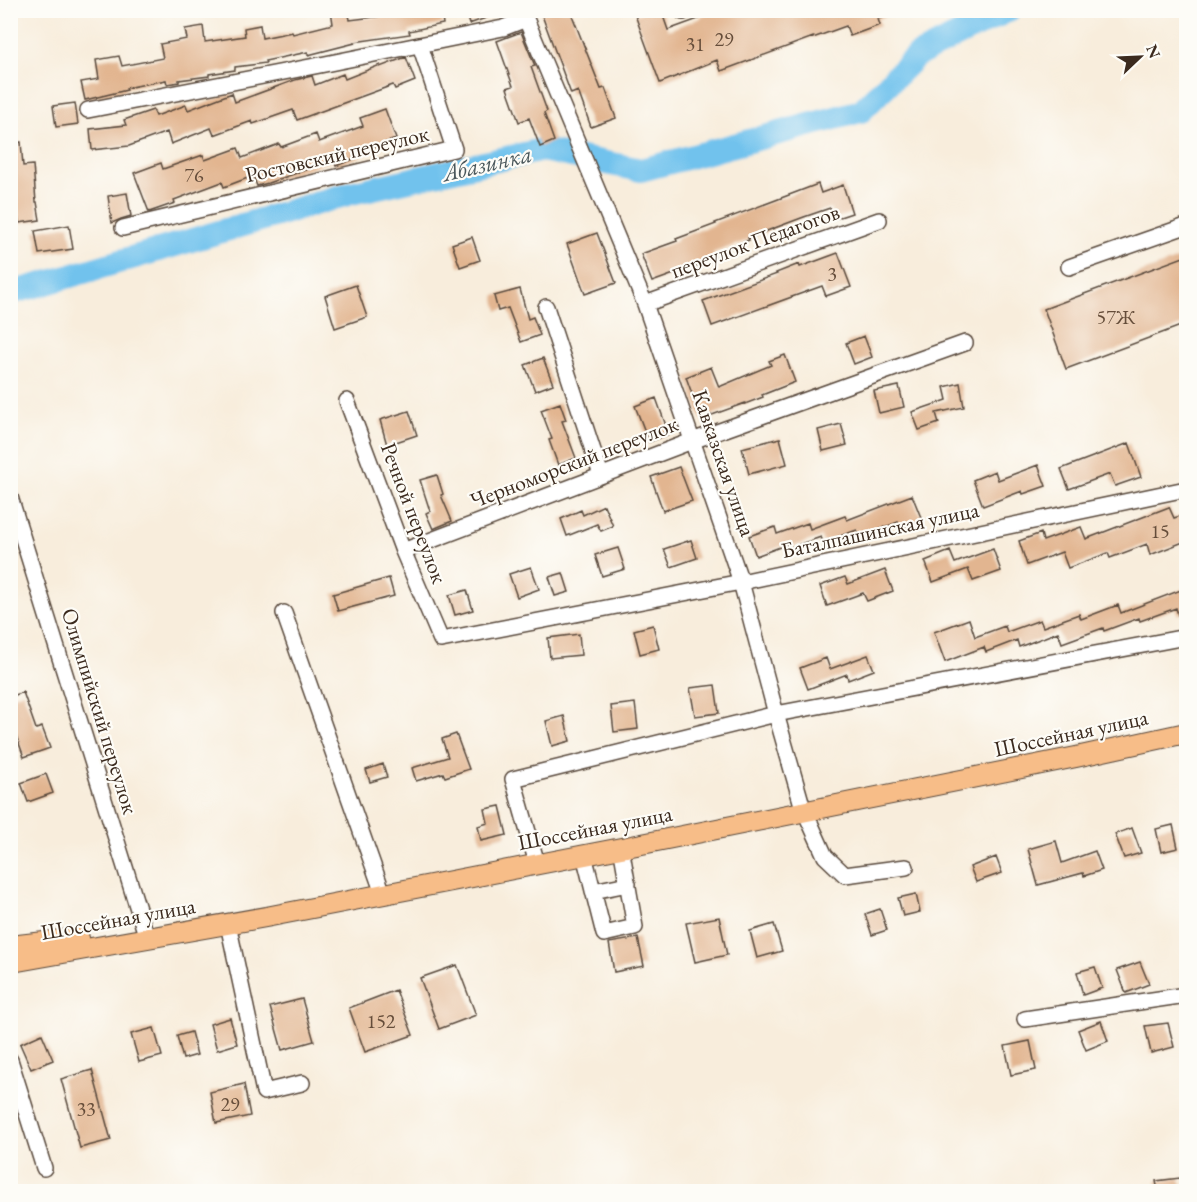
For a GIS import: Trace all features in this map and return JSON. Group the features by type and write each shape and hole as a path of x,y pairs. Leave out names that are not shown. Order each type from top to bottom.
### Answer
{"main road":[{"name":"Шоссейная улица","path":"10,946 228,924 621,848 1186,725"},
{"name":"Шоссейная улица","path":"10,962 381,888 536,860 620,841 804,808 1186,733"}],"street":[{"path":"88,110 503,28 525,15"},
{"name":"Кавказская улица","path":"525,15 645,304 741,582 804,808 825,856 845,875 906,867"},
{"name":"Ростовский переулок","path":"123,228 454,149 420,45"},
{"name":"переулок Педагогов","path":"645,304 879,220"},
{"path":"1069,267 1186,226"},
{"path":"546,307 601,475"},
{"name":"Черноморский переулок","path":"403,551 692,441 964,343"},
{"name":"Речной переулок","path":"347,401 403,551 441,640"},
{"name":"Баталпашинская улица","path":"441,640 741,582 1186,489"},
{"name":"Олимпийский переулок","path":"10,497 146,934"},
{"path":"284,612 381,888"},
{"path":"536,860 513,779 776,714 1186,637"},
{"path":"584,855 603,934 635,927 621,848"},
{"path":"593,891 628,884"},
{"path":"228,924 264,1092 302,1083"},
{"path":"1025,1019 1186,995"},
{"path":"10,1060 44,1168"}],"building":[{"path":"331,10 348,10 350,20 390,15 389,10 441,10 443,24 409,31 410,34 354,42 308,55 308,52 265,61 266,63 235,67 235,70 209,74 209,76 167,84 166,80 126,88 127,90 85,100 81,82 99,79 96,60 119,56 122,66 163,58 160,44 187,39 185,29 203,26 205,42 245,36 244,28 260,25 262,38 292,32 293,34 333,24"},
{"path":"464,10 503,10 503,12 469,24"},
{"path":"540,10 570,10 601,89 605,88 616,118 591,127 578,91 571,94"},
{"path":"647,10 661,10 668,30 716,10 897,10 898,12 878,19 880,25 850,36 846,26 721,71 717,60 660,83 635,15"},
{"path":"521,32 535,66 531,67 547,111 544,113 554,141 540,147 529,118 519,122 507,88 513,86 497,41"},
{"path":"406,57 415,81 395,89 393,85 297,120 293,110 253,124 252,121 214,135 211,128 171,144 167,132 129,146 92,150 90,129 126,125 124,120 153,110 156,116 186,105 188,110 232,93 235,102 312,76 315,85 343,74 345,79"},
{"path":"75,103 78,124 56,127 53,106"},
{"path":"385,109 396,139 359,152 361,156 336,166 334,160 257,186 253,176 224,187 222,182 149,212 134,173 161,163 163,169 203,155 205,160 238,148 242,158 279,144 281,147 316,134 319,142 363,126 360,118"},
{"path":"21,142 23,166 33,165 40,220 19,223 15,192 10,192 10,143"},
{"path":"818,184 821,193 843,185 852,213 834,219 830,208 748,238 749,240 713,253 715,259 652,282 641,254"},
{"path":"127,193 131,216 112,223 108,196"},
{"path":"69,225 73,249 39,254 35,231"},
{"path":"597,233 616,283 585,294 567,244"},
{"path":"472,237 480,260 460,267 452,244"},
{"path":"838,253 851,287 826,296 822,286 712,326 703,301 799,264 800,267"},
{"path":"1186,256 1186,324 1066,369 1044,309"},
{"path":"356,285 367,317 335,328 325,296"},
{"path":"520,289 528,319 533,317 540,335 521,342 508,308 498,311 494,296"},
{"path":"864,336 872,357 854,364 846,343"},
{"path":"785,355 795,382 762,395 763,397 701,419 686,377 711,367 719,387 771,365 769,361"},
{"path":"543,358 553,384 535,391 525,365"},
{"path":"960,383 964,407 936,413 939,423 919,430 912,412 947,400 944,387"},
{"path":"899,386 904,407 879,413 874,391"},
{"path":"656,398 669,434 649,442 635,406"},
{"path":"560,403 566,420 562,421 576,458 558,465 549,440 552,439 541,410"},
{"path":"409,411 417,435 387,445 380,420"},
{"path":"841,424 847,445 823,451 818,430"},
{"path":"780,438 787,464 749,474 742,448"},
{"path":"1129,443 1141,477 1115,486 1110,474 1069,489 1061,469"},
{"path":"1038,465 1046,486 1023,494 1022,491 983,506 973,480 995,471 998,480"},
{"path":"679,467 692,501 663,511 651,477"},
{"path":"437,475 443,494 441,495 452,521 433,529 426,513 430,511 420,480"},
{"path":"912,495 922,520 900,528 898,522 860,537 857,530 823,542 821,537 789,548 788,544 756,556 749,536 775,527 777,534 808,523 810,529 845,516 847,520"},
{"path":"604,505 613,526 601,531 597,524 567,536 561,519 581,510 583,515"},
{"path":"1169,507 1174,518 1186,514 1186,541 1150,555 1147,544 1110,558 1108,553 1068,568 1062,552 1027,565 1019,541 1041,533 1043,541 1081,527 1086,539"},
{"path":"691,540 697,558 671,567 664,549"},
{"path":"618,548 625,569 602,576 595,555"},
{"path":"993,549 1001,571 973,581 968,569 933,582 925,561 950,551 955,563"},
{"path":"531,567 539,589 517,597 509,574"},
{"path":"885,570 893,591 867,601 863,593 827,606 820,586 845,577 848,584"},
{"path":"563,573 569,592 555,596 549,577"},
{"path":"389,578 394,596 338,611 333,594"},
{"path":"1186,588 1186,611 1178,615 1176,608 1104,631 1103,628 1062,643 1058,632 1019,647 1017,640 986,652 984,647 945,662 934,632 969,619 975,637 1005,626 1007,632 1040,620 1043,627 1079,614 1081,619 1118,605 1121,613"},
{"path":"467,590 473,610 455,615 449,595"},
{"path":"653,625 659,649 640,654 634,630"},
{"path":"579,634 581,655 550,658 548,638"},
{"path":"868,655 874,670 848,680 847,674 808,689 800,668 826,658 830,669"},
{"path":"715,685 719,713 695,716 690,688"},
{"path":"23,692 36,729 42,727 50,748 24,757 10,719 10,697"},
{"path":"635,703 638,729 614,732 611,706"},
{"path":"564,716 570,741 552,746 546,721"},
{"path":"456,734 469,769 445,777 443,773 416,781 412,768 448,757 442,739"},
{"path":"383,764 387,777 370,782 366,770"},
{"path":"46,774 53,793 28,802 21,783"},
{"path":"500,806 507,835 481,841 478,826 488,823 485,809"},
{"path":"1173,825 1178,848 1161,852 1156,829"},
{"path":"1132,828 1141,853 1124,858 1115,834"},
{"path":"1056,841 1062,863 1095,851 1102,870 1038,885 1028,849"},
{"path":"996,857 1002,873 976,882 970,867"},
{"path":"916,894 920,912 903,916 898,898"},
{"path":"880,909 887,930 872,935 865,914"},
{"path":"719,917 727,955 695,962 686,923"},
{"path":"774,924 782,951 757,958 750,931"},
{"path":"638,938 644,966 614,972 609,943"},
{"path":"1140,962 1149,984 1126,993 1117,970"},
{"path":"457,965 476,1015 439,1029 420,978"},
{"path":"1095,967 1102,988 1083,995 1077,972"},
{"path":"396,990 413,1035 365,1052 349,1008"},
{"path":"302,999 314,1041 282,1050 270,1007"},
{"path":"230,1018 237,1044 217,1050 210,1024"},
{"path":"1101,1021 1108,1041 1086,1050 1078,1030"},
{"path":"1168,1023 1174,1047 1151,1053 1145,1026"},
{"path":"154,1028 162,1056 139,1062 131,1034"},
{"path":"191,1032 197,1055 183,1059 177,1036"},
{"path":"42,1034 53,1060 31,1069 20,1044"},
{"path":"1030,1041 1036,1070 1011,1075 1005,1046"},
{"path":"92,1070 111,1140 80,1148 61,1079"},
{"path":"244,1084 250,1116 216,1123 210,1092"},
{"path":"1180,1178 1182,1191 1158,1191 1156,1181"}],"waterway":[{"name":"Абазинка","path":"10,293 351,193 542,150 641,170 861,111 916,56 1009,10"}]}
